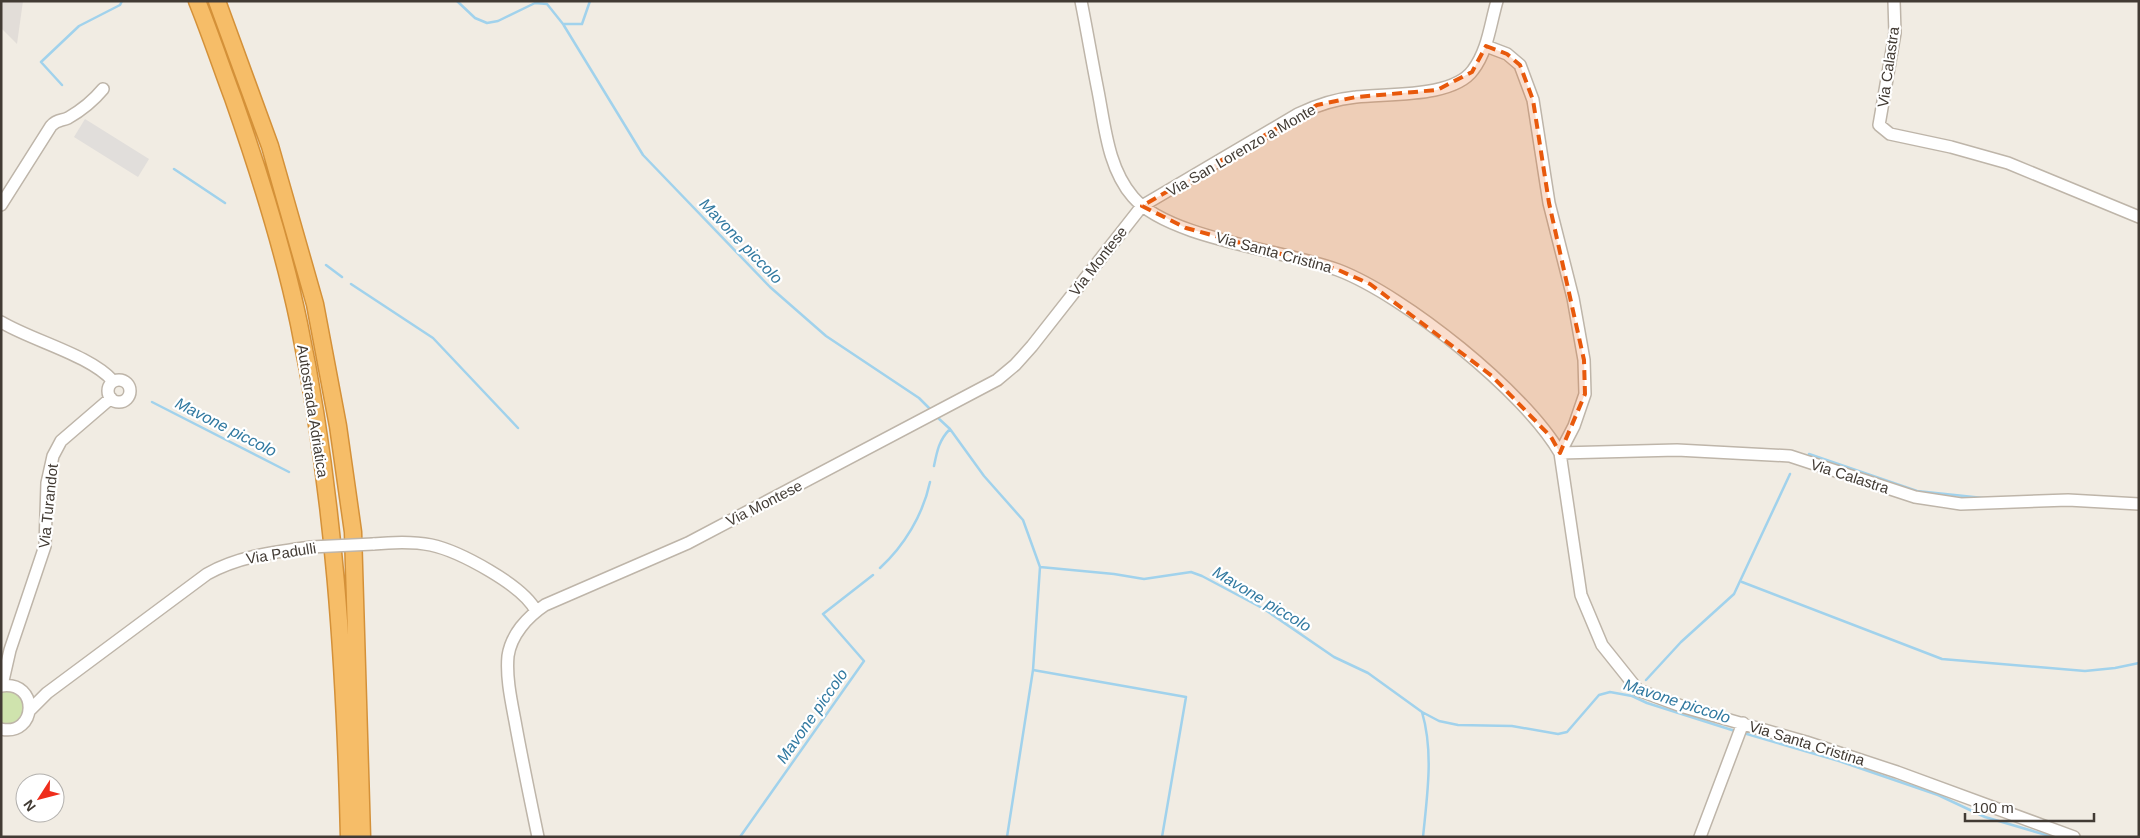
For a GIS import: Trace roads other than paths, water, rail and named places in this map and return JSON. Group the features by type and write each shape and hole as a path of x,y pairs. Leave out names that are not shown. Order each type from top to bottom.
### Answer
{"highway":[{"name":"Autostrada Adriatica","path":"197,1 263,184 302,342 321,448 336,593 346,725 349,837"},
{"name":"Autostrada Adriatica","path":"217,1 270,146 315,304 338,426 353,532 362,837"}],"street":[{"name":"Via Santa Cristina","path":"1081,1 1110,152 1121,180 1142,206 1156,216 1186,228 1336,270 1370,284 1450,340 1492,376 1551,437 1560,453 1581,595 1602,646 1638,690 1676,705 1743,723 1897,772 2074,837"},
{"name":"Via San Lorenzo a Monte","path":"1142,206 1298,114 1317,105 1356,97 1437,90 1457,83 1472,72 1486,46 1497,1"},
{"name":"Via Calastra","path":"1894,1 1895,33 1878,125 1890,134 1951,147 2008,163 2139,217"},
{"path":"1486,46 1507,54 1520,65 1533,100 1549,204 1575,307 1584,360 1585,394 1574,426 1560,453"},
{"path":"1,205 51,126 56,121 66,119 86,107 103,89"},
{"name":"Via Montese","path":"538,837 512,707 508,656 513,640 521,627 536,610 688,543 998,380 1015,365 1142,206"},
{"path":"1,322 94,366 106,373 113,381"},
{"path":"120,379 126,381 130,391 124,401 117,401 111,398 108,391 113,381 120,379"},
{"name":"Via Turandot","path":"2,686 10,650 45,546 47,483 53,456 61,441 111,398"},
{"name":"Via Calastra","path":"1560,453 1676,450 1790,456 1915,497 1961,504 2068,500 2139,504"},
{"name":"Via Padulli","path":"2,730 18,727 28,717 30,710 47,693 189,586 218,568 267,553 311,547 404,542 432,545 461,557 516,587 532,601 536,610"},
{"path":"8,663 30,710"},
{"path":"2,686 22,691 47,693"},
{"path":"1700,837 1743,723"}],"waterway":[{"name":"Mavone piccolo","path":"62,85 41,62 79,26 120,5 122,1"},
{"name":"Mavone piccolo","path":"457,1 475,18 487,23 498,21 535,3 547,4 563,24 643,155 770,287 826,336 919,398 932,411"},
{"name":"Mavone piccolo","path":"563,24 582,24 590,1"},
{"name":"Mavone piccolo","path":"174,169 225,203"},
{"name":"Mavone piccolo","path":"326,265 342,277"},
{"name":"Mavone piccolo","path":"351,284 433,338 518,428"},
{"name":"Mavone piccolo","path":"152,402 289,472"},
{"name":"Mavone piccolo","path":"937,417 950,429 984,476 1023,520 1040,567 1114,574 1144,579 1191,572 1202,576 1264,609 1334,657 1368,673 1422,712 1439,721 1458,725 1512,726 1558,734 1567,732 1599,695 1610,692 1632,696 1647,703 1735,731"},
{"name":"Mavone piccolo","path":"934,466 937,451 950,429"},
{"path":"1809,454 1917,491 1983,498"},
{"path":"1646,680 1681,642 1734,594 1790,474"},
{"name":"Mavone piccolo","path":"880,568 905,540 923,506 930,482"},
{"name":"Mavone piccolo","path":"1040,567 1033,670 1186,697 1162,837"},
{"name":"Mavone piccolo","path":"740,837 864,661 823,614 873,575"},
{"path":"1742,582 1942,659 2085,671 2139,663"},
{"name":"Mavone piccolo","path":"1007,837 1033,670"},
{"name":"Mavone piccolo","path":"1422,712 1426,727 1429,759 1423,837"},
{"name":"Mavone piccolo","path":"1747,734 1839,761 1938,795 1985,817 2053,837"}]}
